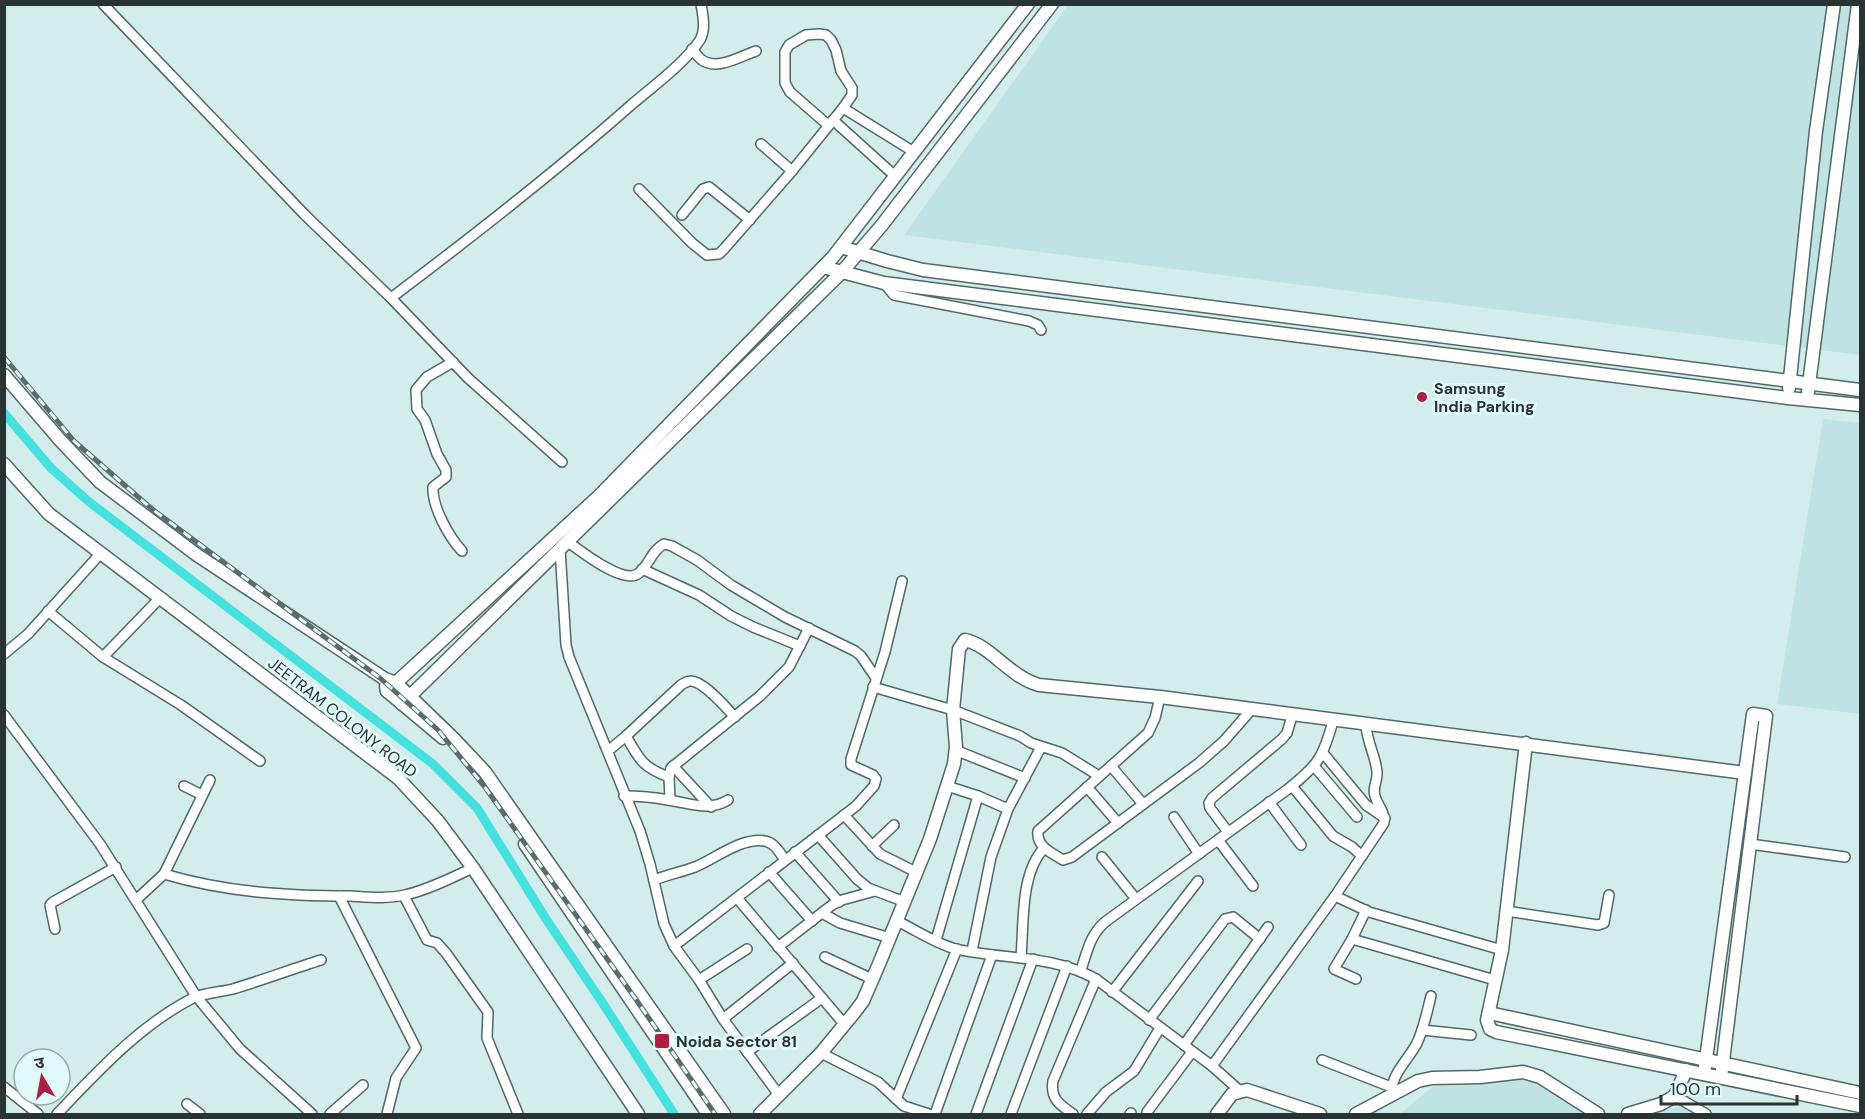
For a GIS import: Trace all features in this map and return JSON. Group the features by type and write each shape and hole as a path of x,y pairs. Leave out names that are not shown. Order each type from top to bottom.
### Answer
{"street":[{"path":"103,4 305,215 453,362 562,462"},
{"path":"391,298 495,219 587,144 692,49 701,38 704,24 701,4"},
{"path":"389,684 599,496 823,267 841,247 1029,4"},
{"path":"406,700 841,273 882,225 1052,4"},
{"path":"1788,398 1816,131 1834,4"},
{"path":"1806,399 1858,4"},
{"path":"639,189 692,243 707,255 719,254 792,171 830,123 843,108 852,95 852,88 841,71 831,40 826,35 819,34 806,35 789,45 785,52 787,87 830,123 896,176"},
{"path":"692,49 702,60 722,64 756,51"},
{"path":"843,108 914,152"},
{"path":"761,144 792,171"},
{"path":"682,215 703,189 709,187 750,220"},
{"path":"841,247 923,270 1860,390"},
{"path":"823,267 884,283 1788,398 1860,405"},
{"path":"884,283 894,295 1029,321 1038,324 1041,330"},
{"path":"453,362 427,378 416,390 417,409 425,420 437,454 446,470 446,477 433,487 434,494 446,529 462,551"},
{"path":"4,375 100,482 197,555 389,684 477,770 708,1114"},
{"name":"JEETRAM COLONY ROAD","path":"4,464 49,514 399,778 438,821 473,868 638,1114"},
{"path":"564,546 623,576 630,577 639,574 658,547 664,544 672,546 785,617 861,656 875,682 1072,757 1099,776"},
{"path":"564,546 569,657 640,831 664,924 674,946 723,1020 779,1095"},
{"path":"4,654 28,634 101,553"},
{"path":"642,569 699,595 753,627 800,646"},
{"path":"674,946 844,815 874,786 876,779 873,775 851,765 851,759 875,682 902,581"},
{"path":"104,657 160,598"},
{"path":"48,611 104,657 181,705 260,761"},
{"path":"670,800 669,777 673,766 760,696 789,667 808,628"},
{"path":"760,1114 821,1053 863,1001 916,872 954,764 953,710 959,649 965,640 977,645 1031,683 1526,743 1745,773"},
{"path":"608,751 681,685 689,681 696,682 710,692 735,717"},
{"path":"1160,698 1148,733 1038,831 1039,842 1044,848 1063,860 1067,860 1199,763 1224,741 1251,710"},
{"path":"406,700 454,739 485,772 724,1114"},
{"path":"1704,1074 1753,714 1767,716 1721,1077"},
{"path":"4,715 116,867 196,996 240,1049 312,1114"},
{"path":"1228,832 1210,808 1209,803 1282,739 1287,733 1292,716"},
{"path":"1081,970 1096,930 1292,786 1314,766 1323,753 1333,721"},
{"path":"1212,1066 1335,896 1384,823 1383,810 1375,799 1377,770 1368,742 1366,725"},
{"path":"626,736 646,767 669,777"},
{"path":"1526,743 1502,950 1489,1013 1490,1029 1860,1106"},
{"path":"972,951 991,857 1008,809 1041,747"},
{"path":"955,750 1025,778"},
{"path":"1323,753 1366,805 1385,818"},
{"path":"673,766 711,807"},
{"path":"1111,766 1143,804"},
{"path":"1314,766 1357,817"},
{"path":"137,899 164,874 210,780"},
{"path":"184,786 202,795"},
{"path":"947,786 1008,809"},
{"path":"1292,786 1333,836 1362,856"},
{"path":"1087,787 1118,823"},
{"path":"624,796 670,800 711,807 719,806 728,800"},
{"path":"936,940 978,796"},
{"path":"1269,802 1301,845"},
{"path":"844,815 872,846 889,860 916,872"},
{"path":"1174,817 1199,854"},
{"path":"872,846 894,825"},
{"path":"818,835 857,879 875,891 904,902"},
{"path":"1218,840 1253,886"},
{"path":"654,880 694,867 740,845 758,841 767,841 774,845 784,860"},
{"path":"1750,844 1845,857"},
{"path":"1021,957 1029,871 1036,856 1044,848"},
{"path":"795,852 839,902"},
{"path":"1102,857 1136,899"},
{"path":"55,929 50,905 116,867"},
{"path":"164,874 223,889 282,895 404,896 473,868"},
{"path":"768,873 812,921"},
{"path":"1112,992 1198,881"},
{"path":"778,947 839,902 875,891"},
{"path":"1506,911 1598,925 1604,923 1609,895"},
{"path":"339,896 416,1048 396,1078 387,1114"},
{"path":"404,896 427,940 437,943 446,953 488,1012 487,1038 518,1114"},
{"path":"1335,896 1366,910 1502,950"},
{"path":"737,898 844,1024"},
{"path":"1356,979 1334,969 1366,910"},
{"path":"822,913 840,923 890,938"},
{"path":"1149,1020 1225,919 1233,917 1237,919 1260,939"},
{"path":"897,921 957,949 1045,960 1081,970 1096,978 1212,1066 1240,1091"},
{"path":"1184,1045 1269,927"},
{"path":"1352,939 1494,980"},
{"path":"699,981 747,949"},
{"path":"896,1099 957,949"},
{"path":"935,1114 992,955"},
{"path":"825,957 872,979"},
{"path":"976,1114 1033,959"},
{"path":"57,1114 142,1032 196,996 234,988 321,960"},
{"path":"723,1020 793,963"},
{"path":"1011,1114 1067,966"},
{"path":"1073,1114 1053,1096 1053,1081 1096,978"},
{"path":"1391,1091 1422,1030 1431,996"},
{"path":"747,1052 822,998"},
{"path":"1489,1013 1860,1093"},
{"path":"1087,1114 1106,1092 1134,1071 1160,1028"},
{"path":"1422,1030 1471,1035"},
{"path":"1147,1112 1192,1052"},
{"path":"821,1053 878,1082 904,1106 929,1114"},
{"path":"1322,1060 1391,1091"},
{"path":"1628,1114 1661,1104 1676,1096 1686,1070"},
{"path":"1356,1114 1391,1091 1412,1083 1523,1072 1540,1077 1598,1114"},
{"path":"330,1114 363,1085"},
{"path":"4,1087 38,1114"},
{"path":"1217,1114 1226,1100 1240,1091 1247,1090 1320,1114"},
{"path":"1676,1096 1706,1114"},
{"path":"188,1104 200,1114"}],"shaded area":[{"path":"1068,5 1860,5 1860,355 904,235"},
{"path":"1823,419 1860,423 1860,714 1777,704"},
{"path":"1547,1077 1592,1114 1400,1114 1432,1087"},
{"path":"1680,1106 1698,1114 1652,1114"}],"waterway":[{"path":"4,413 51,468 88,501 433,764 477,808 546,919 674,1114"}],"railway":[{"path":"4,357 74,441 152,509 380,678 438,730 484,786 715,1114"}],"place":[{"name":"Samsung India Parking","path":"1422,397"},
{"name":"Noida Sector 81","path":"662,1041"}]}
